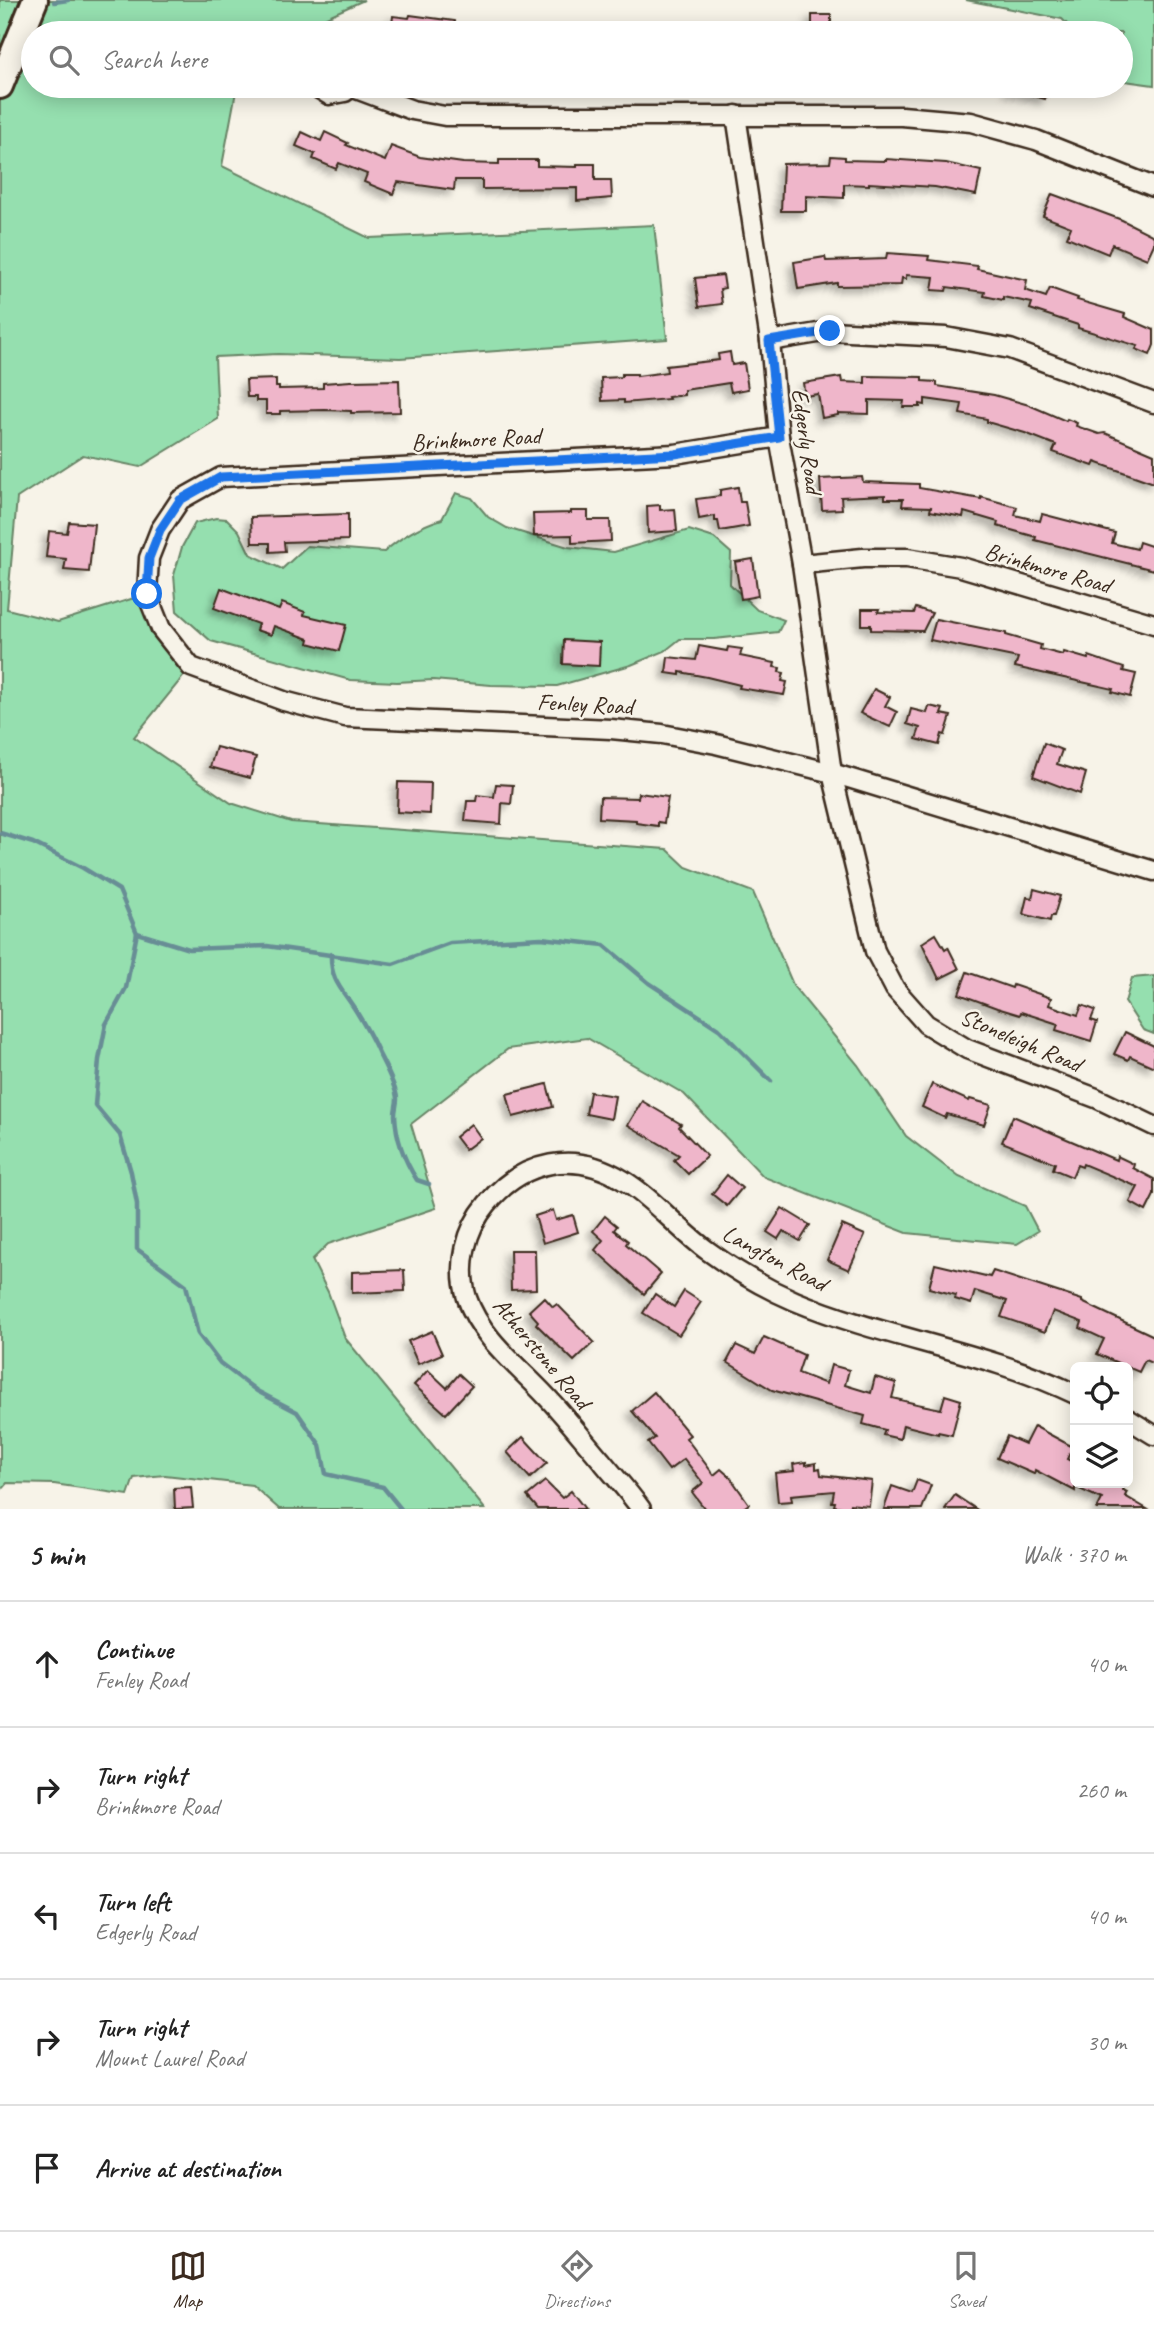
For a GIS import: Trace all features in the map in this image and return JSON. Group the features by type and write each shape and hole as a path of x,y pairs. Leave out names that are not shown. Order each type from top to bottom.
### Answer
{"street":[{"path":"27,21 34,3"},
{"path":"0,86 21,35"},
{"path":"382,98 412,110 445,116 902,116 971,122 1035,140 1154,187"},
{"name":"Edgerly Road","path":"736,115 769,341 779,437 803,565 832,773"},
{"path":"769,341 830,331 946,337 1010,349 1154,403"},
{"name":"Brinkmore Road","path":"180,500 221,477 675,454 779,437"},
{"name":"Fenley Road","path":"180,500 160,530 149,558 147,594 161,629 191,667 284,701 345,717 611,729 662,734 716,744 832,773 1154,871"},
{"name":"Brinkmore Road","path":"803,565 863,558 907,558 961,567 1154,624"},
{"name":"Stoneleigh Road","path":"832,773 875,951 895,989 910,1007 926,1024 967,1049 1096,1098 1154,1126"},
{"name":"Langton Road","path":"482,1210 496,1193 514,1178 536,1167 562,1161 583,1164 625,1181 709,1252 792,1300 866,1327 998,1364 1070,1392"},
{"name":"Atherstone Road","path":"482,1210 471,1229 464,1255 467,1296 475,1316 641,1509"},
{"path":"1133,1422 1154,1434"}],"green space":[{"path":"0,0 364,0 318,21 21,21 21,98 235,98 222,166 369,238 654,225 667,339 400,358 278,354 215,357 218,419 140,467 83,455 17,498 7,609 58,622 147,594 191,667 134,737 231,803 291,822 667,849 686,867 753,892 794,987 858,1065 906,1136 959,1177 1025,1206 1038,1231 1017,1244 907,1233 764,1177 684,1094 587,1038 508,1049 411,1124 436,1208 328,1244 312,1260 328,1292 345,1338 485,1509 279,1509 252,1485 165,1475 134,1478 128,1495 54,1484 7,1483 0,1491"},
{"path":"966,0 1154,0 1154,85 1133,82 1133,21 1062,19"},
{"path":"456,493 472,498 488,517 507,528 568,547 614,552 689,530 714,538 731,553 730,584 757,610 784,620 778,632 714,639 680,639 665,651 631,665 557,686 491,685 433,680 350,680 211,641 177,611 174,575 182,547 195,523 216,518 227,519 239,531 250,554 282,569 307,546 384,552 411,532 442,519"},
{"path":"1154,976 1154,1034 1143,1030 1125,1002 1132,978"}],"building":[{"path":"410,15 455,21 392,21 393,16 409,18"},
{"path":"812,15 831,15 831,21 812,21"},
{"path":"302,132 321,141 325,132 348,143 346,145 385,161 391,146 420,157 463,163 499,164 499,160 537,160 537,166 577,167 577,164 595,164 595,180 611,180 612,198 577,201 577,188 482,189 482,180 455,180 454,190 398,182 393,194 364,182 367,174 339,163 336,169 313,159 315,154 296,146"},
{"path":"831,156 845,157 845,160 886,159 946,163 981,171 976,195 935,187 844,184 844,198 806,196 806,211 781,211 783,164 830,163"},
{"path":"1052,194 1122,220 1154,236 1154,244 1147,259 1112,244 1108,254 1067,237 1071,227 1043,216"},
{"path":"887,253 929,256 928,260 978,266 977,269 1027,280 1025,290 1046,297 1050,288 1078,298 1077,300 1125,314 1124,317 1154,330 1154,345 1150,355 1136,349 1138,346 1078,328 1078,325 1030,309 1032,303 1003,297 1003,300 984,296 985,292 947,287 946,291 932,290 934,277 906,275 906,279 902,278 901,285 837,286 837,283 798,289 794,262 825,257 826,261 886,259"},
{"path":"723,275 725,288 720,289 722,304 699,307 695,278"},
{"path":"730,352 732,365 744,363 748,389 731,392 729,383 684,390 684,395 668,397 669,399 624,403 624,400 602,401 601,378 667,372 666,366 719,360 718,354"},
{"path":"865,376 922,377 922,381 937,382 937,386 994,395 1029,405 1077,423 1076,426 1099,434 1105,433 1154,454 1154,483 1095,462 1093,466 1053,452 1056,445 987,422 987,419 960,414 962,404 925,399 925,405 920,404 920,407 903,407 904,401 869,400 869,414 838,413 822,418 818,394 805,396 803,383 841,377 842,382 865,383"},
{"path":"276,379 276,387 279,389 323,388 323,383 399,380 400,412 351,413 325,410 266,414 266,401 247,397 246,380"},
{"path":"862,477 863,482 919,484 919,488 981,497 1017,507 1015,515 1040,521 1042,514 1115,533 1112,543 1137,549 1139,542 1154,547 1154,570 1035,540 1036,537 997,526 998,522 964,512 963,517 930,511 931,507 902,506 903,499 885,499 885,495 841,497 842,509 822,510 820,479"},
{"path":"738,487 740,502 745,502 749,526 720,531 715,516 699,519 696,499 720,496 720,490"},
{"path":"660,505 660,510 675,509 677,531 648,533 647,506"},
{"path":"588,511 588,520 610,520 611,541 572,543 572,535 534,536 533,514"},
{"path":"348,514 348,540 284,542 285,551 270,552 270,543 252,543 251,517"},
{"path":"69,522 94,524 89,572 64,570 66,559 46,557 49,531 67,533"},
{"path":"753,559 758,596 741,599 735,562"},
{"path":"221,588 279,610 282,603 305,612 304,615 346,625 339,651 308,643 309,639 274,626 271,635 256,630 258,624 214,608"},
{"path":"916,608 932,613 923,631 871,630 871,625 862,625 862,609 914,613"},
{"path":"936,619 1006,633 1041,645 1040,649 1088,659 1089,656 1124,668 1123,671 1136,674 1130,697 1112,692 1113,689 1015,667 1018,658 930,640"},
{"path":"564,640 600,642 599,666 563,664"},
{"path":"699,646 727,651 728,647 742,649 740,656 775,663 774,667 780,668 779,672 784,673 782,681 787,682 784,695 739,688 740,685 707,677 680,672 680,675 666,673 668,657 696,660"},
{"path":"874,689 890,697 885,706 897,712 890,727 860,713"},
{"path":"929,706 943,709 941,714 951,716 939,745 916,739 920,728 907,724 911,709 927,713"},
{"path":"1044,743 1062,750 1057,764 1086,773 1080,794 1033,776"},
{"path":"216,747 256,757 250,778 210,767"},
{"path":"398,782 431,783 430,814 397,812"},
{"path":"496,784 513,785 511,804 502,803 501,824 465,821 467,801 476,801 477,795 494,797"},
{"path":"639,793 668,797 664,823 658,822 658,826 636,823 636,820 599,818 600,797 638,798"},
{"path":"1034,889 1060,896 1050,921 1023,914 1027,897 1032,898"},
{"path":"936,934 945,949 948,947 959,969 939,979 922,943"},
{"path":"967,972 1051,998 1049,1005 1078,1015 1082,1005 1095,1010 1091,1020 1097,1022 1091,1041 1056,1030 1058,1024 1021,1012 1020,1015 959,994"},
{"path":"1125,1032 1154,1046 1154,1067 1130,1056 1128,1060 1114,1054"},
{"path":"547,1084 553,1107 513,1117 507,1094"},
{"path":"932,1084 969,1101 970,1099 991,1105 984,1125 947,1114 945,1118 922,1107"},
{"path":"590,1092 615,1096 611,1119 586,1114"},
{"path":"642,1101 681,1124 679,1127 707,1156 688,1174 674,1160 679,1155 628,1125"},
{"path":"1013,1116 1116,1160 1117,1156 1134,1164 1133,1168 1154,1179 1154,1195 1146,1211 1130,1202 1138,1187 1083,1164 1082,1167 1077,1165 1072,1177 1053,1169 1055,1163 1002,1142"},
{"path":"471,1124 481,1138 465,1150 455,1137"},
{"path":"727,1175 742,1188 727,1206 712,1194"},
{"path":"782,1208 810,1225 800,1241 783,1231 778,1239 767,1232"},
{"path":"553,1210 556,1220 573,1215 578,1232 543,1243 535,1216"},
{"path":"605,1216 617,1226 614,1230 628,1241 626,1244 661,1274 644,1294 595,1250 603,1240 593,1231"},
{"path":"842,1225 865,1235 849,1270 827,1260"},
{"path":"510,1250 535,1250 536,1289 511,1290"},
{"path":"935,1264 990,1277 993,1271 1082,1300 1154,1336 1154,1364 1145,1360 1139,1372 1133,1369 1133,1362 1116,1362 1097,1354 1104,1339 1080,1328 1082,1322 1053,1311 1045,1332 1001,1317 1007,1301 975,1291 971,1304 955,1299 956,1295 929,1288"},
{"path":"404,1270 405,1291 352,1293 352,1272"},
{"path":"684,1291 701,1302 679,1335 643,1313 655,1294 674,1307"},
{"path":"544,1297 553,1307 557,1304 594,1342 574,1361 536,1324 538,1321 529,1311"},
{"path":"432,1331 442,1354 418,1364 408,1341"},
{"path":"764,1337 804,1355 798,1373 826,1384 831,1365 849,1370 845,1385 871,1393 875,1377 896,1383 892,1398 941,1409 945,1395 961,1400 952,1435 903,1425 900,1439 883,1435 885,1430 863,1424 865,1416 772,1390 727,1362 736,1345 755,1354"},
{"path":"428,1370 447,1388 459,1374 472,1386 446,1414 414,1385"},
{"path":"654,1392 690,1435 686,1438 714,1475 721,1469 749,1504 742,1509 705,1509 692,1492 703,1483 684,1459 669,1470 648,1443 655,1438 632,1411"},
{"path":"1034,1426 1070,1445 1067,1459 1070,1460 1070,1488 1075,1488 1075,1491 1035,1470 1034,1474 997,1458 1007,1436 1025,1444"},
{"path":"523,1437 547,1463 530,1478 507,1452"},
{"path":"806,1462 806,1465 816,1463 816,1469 820,1468 821,1475 872,1481 869,1506 834,1506 834,1491 791,1495 792,1501 778,1502 775,1473 794,1471 793,1464"},
{"path":"917,1480 931,1485 922,1509 884,1509 892,1486 912,1493"},
{"path":"545,1481 562,1498 571,1491 585,1509 538,1509 527,1496"},
{"path":"191,1487 193,1508 175,1509 174,1488"},
{"path":"1077,1488 1124,1488 1127,1492 1125,1496 1147,1509 1097,1509 1102,1499"},
{"path":"955,1495 976,1509 945,1509"}],"waterway":[{"path":"54,2 68,0"},
{"path":"0,833 33,843 119,890 137,933 126,988 106,1024 95,1105 120,1135 131,1172 137,1204 137,1249 186,1285 198,1334 220,1363 257,1391 297,1412 320,1445 326,1474 383,1487 401,1509"},
{"path":"137,933 189,949 267,946 393,964 450,943 541,938 604,945 649,983 719,1029 771,1081"},
{"path":"331,954 338,985 368,1032 395,1089 396,1124 405,1157 417,1180 429,1184"}],"route":[{"path":"147,594 149,558 160,530 180,500 221,477 675,454 779,437 769,341 830,331"}]}
